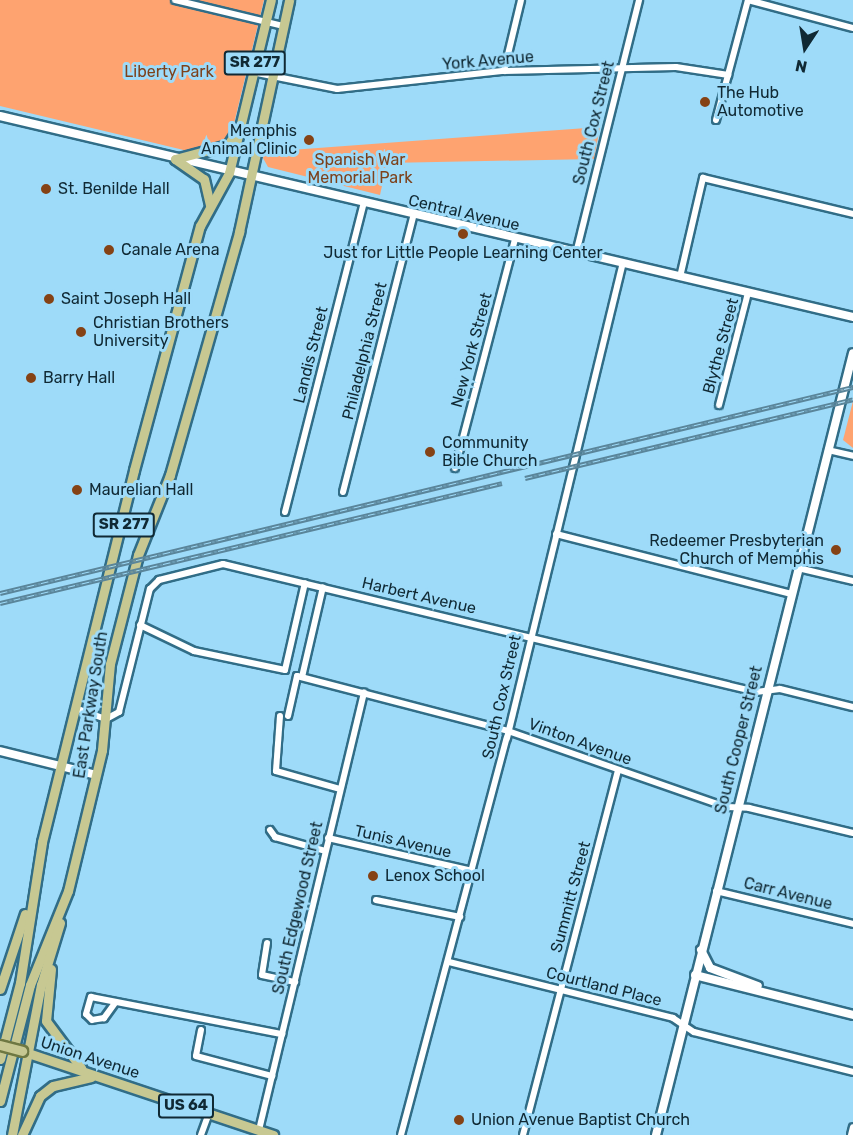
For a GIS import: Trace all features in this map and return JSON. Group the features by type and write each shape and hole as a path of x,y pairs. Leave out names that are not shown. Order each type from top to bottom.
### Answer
{"main road":[{"name":"East Parkway South","path":"0,1059 20,983 35,883 60,765 78,709 134,470 200,226 229,173 271,0"},
{"name":"East Parkway South","path":"0,1101 30,985 68,891 96,775 106,719 110,664 138,555 170,475 252,179 289,0"},
{"name":"Central Avenue","path":"0,116 363,206 623,263 853,317"},
{"path":"175,159 228,145 240,125"},
{"path":"175,159 209,186 210,207"},
{"name":"South Cooper Street","path":"656,1135 853,353"},
{"path":"0,751 96,775"},
{"path":"0,988 35,883"},
{"path":"12,1135 25,1052 41,985 56,942 68,891"},
{"path":"56,942 46,1021 72,1060 88,1073"},
{"path":"701,950 710,968 761,992"},
{"path":"695,975 853,1015"},
{"name":"Union Avenue","path":"0,1045 273,1135"},
{"name":"US 64","path":"22,1135 29,1113 53,1086 99,1077"}],"street":[{"path":"175,0 283,27"},
{"path":"504,71 521,0"},
{"name":"South Cox Street","path":"576,253 639,0"},
{"path":"716,120 748,0 853,28"},
{"name":"York Avenue","path":"252,72 337,89 504,71 676,67 728,75"},
{"path":"680,277 703,178 853,214"},
{"name":"Landis Street","path":"285,512 363,206"},
{"name":"Philadelphia Street","path":"343,492 413,217"},
{"name":"New York Street","path":"455,468 515,240"},
{"name":"South Cox Street","path":"401,1135 508,731 623,263"},
{"name":"Blythe Street","path":"719,405 748,293"},
{"path":"828,450 853,456"},
{"path":"556,534 791,594"},
{"name":"Harbert Avenue","path":"106,719 119,712 150,589 159,579 223,564 756,692 767,690 853,707"},
{"path":"798,568 853,581"},
{"path":"140,626 194,651 285,670 305,583"},
{"path":"288,716 323,587"},
{"name":"Vinton Avenue","path":"299,677 508,731 618,770 737,808 853,833"},
{"name":"South Edgewood Street","path":"259,1130 364,693"},
{"path":"78,709 106,719"},
{"path":"280,716 276,771 340,789"},
{"name":"Summitt Street","path":"523,1135 618,770"},
{"path":"270,830 274,837 325,851"},
{"name":"Tunis Avenue","path":"328,838 472,871"},
{"name":"Carr Avenue","path":"716,891 853,924"},
{"path":"376,900 460,917"},
{"path":"267,943 262,975 295,982"},
{"name":"Courtland Place","path":"448,962 673,1018 683,1025 853,1072"},
{"path":"115,1003 104,1018 92,1020 86,1014 91,997 282,1034"},
{"path":"201,1030 196,1056 272,1076"},
{"path":"201,1135 209,1113"},
{"path":"851,1135 853,1126"}],"green space":[{"name":"Liberty Park","path":"0,0 264,0 230,140 192,152 0,106"},
{"name":"Spanish War Memorial Park","path":"600,127 594,159 387,163 380,195 268,167 263,158 264,152"},
{"path":"853,401 853,448 843,440"}],"railway":[{"path":"0,593 853,387"},
{"path":"525,478 853,399"},
{"path":"0,603 502,483"}],"place":[{"name":"The Hub Automotive","path":"705,102"},
{"name":"Memphis Animal Clinic","path":"309,140"},
{"name":"St. Benilde Hall","path":"46,189"},
{"name":"Just for Little People Learning Center","path":"463,234"},
{"name":"Canale Arena","path":"109,250"},
{"name":"Saint Joseph Hall","path":"49,299"},
{"name":"Christian Brothers University","path":"81,332"},
{"name":"Barry Hall","path":"31,378"},
{"name":"Community Bible Church","path":"430,452"},
{"name":"Maurelian Hall","path":"77,490"},
{"name":"Redeemer Presbyterian Church of Memphis","path":"836,550"},
{"name":"Lenox School","path":"373,876"},
{"name":"Union Avenue Baptist Church","path":"459,1120"}]}
